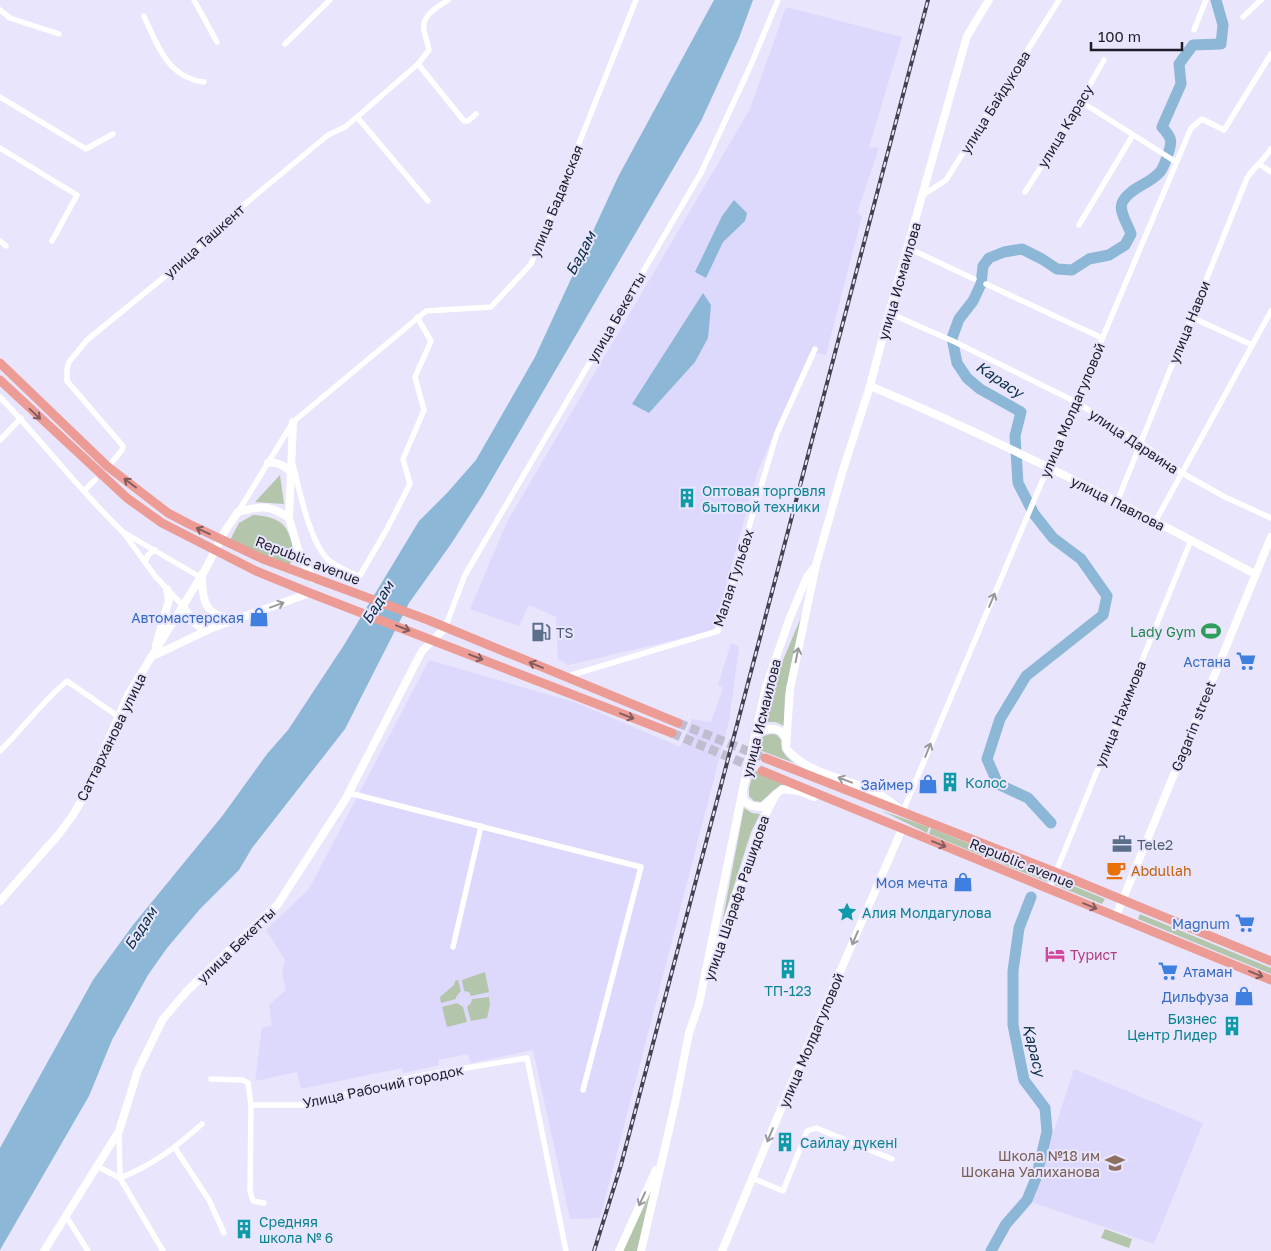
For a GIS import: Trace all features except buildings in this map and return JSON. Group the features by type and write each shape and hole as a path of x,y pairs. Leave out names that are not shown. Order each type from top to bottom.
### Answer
{"main road":[{"name":"Republic avenue","path":"0,363 107,466 168,513 263,559 442,626 678,723"},
{"name":"Republic avenue","path":"0,380 127,498 162,523 256,571 672,733"},
{"name":"Republic avenue","path":"765,758 903,811 1271,961"},
{"name":"Republic avenue","path":"762,771 1271,980"}],"street":[{"path":"194,0 217,42"},
{"path":"285,44 330,0"},
{"path":"428,201 357,117 418,64 429,50 423,29 425,19 438,6 448,0"},
{"name":"улица Бадамская","path":"238,512 293,422 426,311 491,307 531,264 636,0"},
{"name":"улица Бекетты","path":"44,1251 119,1131 138,1070 163,1019 186,992 278,904 349,793 422,651 442,626 465,575 701,172 750,67 778,0"},
{"name":"улица Исмаилова","path":"786,741 790,689 816,565 843,470 870,386 968,36 989,0"},
{"name":"улица Байдукова","path":"923,195 946,180 1059,0"},
{"path":"1194,30 1206,0"},
{"path":"1243,17 1261,0"},
{"path":"0,10 10,18 59,34"},
{"path":"144,16 163,58 183,76 194,81 204,82"},
{"name":"улица Молдагуловой","path":"903,811 1191,128 1202,119 1224,130 1271,54"},
{"name":"улица Карасу","path":"1025,192 1055,145 1104,60"},
{"path":"418,64 464,121 468,121 476,114"},
{"path":"0,97 86,149 113,134"},
{"path":"1080,101 1176,162"},
{"name":"улица Ташкент","path":"112,462 123,446 67,381 66,369 70,362 87,340 185,260 233,214 328,135 345,127 357,117"},
{"path":"1079,225 1134,135"},
{"path":"0,148 78,194 52,241"},
{"name":"улица Навои","path":"1117,502 1248,178 1252,170 1271,149"},
{"path":"1259,164 1271,172"},
{"path":"0,240 6,246"},
{"path":"908,248 974,279"},
{"path":"986,284 1102,338"},
{"path":"1155,522 1271,311"},
{"name":"улица Дарвина","path":"889,313 955,342 1076,402 1141,443 1182,474 1225,497 1271,518"},
{"path":"291,458 306,518 317,543 330,562 359,577 410,484 403,459 424,410 416,377 431,341 418,317"},
{"path":"1191,317 1252,345"},
{"name":"Малая Гульбах","path":"565,677 718,631 776,432 815,349"},
{"name":"улица Павлова","path":"870,386 1028,457 1255,574"},
{"path":"0,397 123,532 192,621 206,631"},
{"path":"0,440 20,418"},
{"path":"293,422 289,518 300,556 313,579"},
{"path":"268,463 276,462 291,472"},
{"path":"84,491 95,480"},
{"path":"238,512 259,507 276,509 289,518"},
{"name":"Саттарханова улица","path":"0,901 59,834 73,814 85,794 128,695 238,512"},
{"path":"123,532 201,576 202,594 207,606 215,615 242,618"},
{"name":"Gagarin street","path":"1116,916 1271,537"},
{"name":"улица Нахимова","path":"1049,889 1191,540"},
{"path":"145,562 148,555 155,550"},
{"path":"291,570 300,556"},
{"name":"улица Исмаилова","path":"743,789 766,688 789,620 807,577 816,565"},
{"path":"153,654 169,600 167,589"},
{"path":"153,654 206,631 310,593"},
{"path":"0,751 49,696 67,681 119,717"},
{"path":"756,733 770,728 779,730 784,735 786,748 792,756 801,762 878,793 903,811"},
{"path":"743,789 744,801 752,806 762,807 782,789 799,791 868,819 898,827"},
{"name":"улица Шарафа Рашидова","path":"699,1004 743,789"},
{"path":"349,793 640,867 583,1090"},
{"name":"улица Шарафа Рашидова","path":"663,1154 690,1033 699,1004 761,824 776,794"},
{"path":"453,947 481,826"},
{"name":"улица Молдагуловой","path":"722,1251 898,827"},
{"name":"Улица Рабочий городок","path":"251,1105 304,1105 418,1076 527,1058 566,1251"},
{"path":"212,1079 243,1080 248,1084 251,1105 250,1191 253,1201 264,1203"},
{"path":"97,1166 120,1178 140,1170 175,1148 202,1124"},
{"path":"752,1178 783,1191 807,1131 810,1128 816,1128 892,1159"},
{"path":"119,1131 120,1178 164,1251"},
{"path":"175,1148 209,1200 224,1233"},
{"path":"618,1251 663,1154"},
{"path":"641,1251 663,1154"},
{"path":"66,1216 88,1251"}],"shaded area":[{"path":"786,7 902,37 869,147 879,148 857,213 862,216 826,355 810,352 758,471 713,631 568,665 558,659 556,617 529,605 519,626 470,609 507,522 750,109"},
{"path":"731,643 739,647 729,721 600,1218 570,1219 533,1050 471,1063 468,1054 438,1060 439,1065 403,1073 402,1068 301,1089 297,1072 255,1081 262,1027 272,1026 269,1005 286,990 282,973 285,960 266,930 309,889 429,660 574,702 680,747 692,719 711,722 723,688 718,685"},
{"name":"Школа №18 им Шокана Уалиханова","path":"1074,1069 1203,1123 1154,1244 1031,1202"}],"green space":[{"path":"280,475 284,504 255,502"},
{"path":"253,515 272,518 288,531 294,557 290,564 283,564 230,540 239,523"},
{"path":"810,596 785,695 784,726 776,722 766,722 778,672"},
{"path":"772,734 777,735 781,740 784,753 794,763 759,750 761,738"},
{"path":"754,770 796,786 779,787 761,802 754,801 749,796 749,788"},
{"path":"744,808 752,813 760,814 751,832 722,923"},
{"path":"882,811 929,827 927,833"},
{"path":"931,828 1049,876 1047,882 929,834"},
{"path":"1057,879 1105,899 1102,904 1055,885"},
{"path":"1140,914 1271,968 1271,974 1138,919"},
{"path":"485,972 489,992 471,996 469,992 464,991 462,980"},
{"path":"458,980 461,991 456,999 441,1003 440,997"},
{"path":"489,997 490,1005 487,1018 471,1021 467,1007 472,999"},
{"path":"457,1003 463,1007 467,1022 447,1027 442,1007"},
{"path":"655,1176 639,1251 623,1251"},
{"path":"1105,1229 1132,1239 1129,1248 1101,1238"}],"water":[{"name":"Бадам","path":"714,0 753,0 739,38 701,121 482,496 409,603 345,729 252,848 239,870 200,909 167,948 148,975 112,1040 89,1096 0,1250 0,1148 93,980 133,925 223,815 267,754 288,730 344,645 419,521 476,460 535,357 618,177"},
{"path":"734,200 747,213 745,221 723,242 706,278 695,272 722,216"},
{"path":"703,293 711,305 708,338 695,362 649,413 632,404"}],"waterway":[{"name":"Карасу","path":"1051,823 1028,798 998,784 987,759 1000,719 1026,676 1103,615 1107,596 1081,559 1053,538 1034,514 1018,483 1015,436 1021,412 980,389 967,378 957,363 952,338 959,319 973,301 981,284 983,266 989,258 1004,252 1022,249 1057,269 1072,270 1089,259 1109,255 1125,245 1131,234 1122,213 1121,205 1126,196 1160,172 1170,149 1170,139 1162,127 1181,84 1179,64 1193,45 1221,44 1223,25 1216,0"},
{"name":"Қарасу","path":"991,1251 1006,1224 1027,1200 1036,1178 1047,1132 1045,1108 1024,1080 1013,1025 1013,971 1019,928 1031,897"}],"tunnel":[{"path":"678,723 765,758"},
{"path":"672,733 762,771"}],"railway":[{"path":"594,1251 621,1165 928,0"}],"place":[{"name":"Оптовая торговля бытовой техники","path":"687,498"},
{"name":"Автомастерская","path":"259,617"},
{"name":"Lady Gym","path":"1211,631"},
{"name":"TS","path":"541,632"},
{"name":"Астана","path":"1246,661"},
{"name":"Колос","path":"950,782"},
{"name":"Займер","path":"928,784"},
{"name":"Tele2","path":"1122,844"},
{"name":"Аbdullah","path":"1116,870"},
{"name":"Моя мечта","path":"963,882"},
{"name":"Алия Молдагулова","path":"847,912"},
{"name":"Magnum","path":"1245,923"},
{"name":"Турист","path":"1055,954"},
{"name":"ТП-123","path":"788,969"},
{"name":"Атаман","path":"1168,971"},
{"name":"Дильфуза","path":"1244,996"},
{"name":"Бизнес Центр Лидер","path":"1232,1026"},
{"name":"Сайлау дүкені","path":"785,1142"},
{"name":"Школа №18 им Шокана Уалиханова","path":"1115,1163"},
{"name":"Средняя школа № 6","path":"244,1229"}]}
